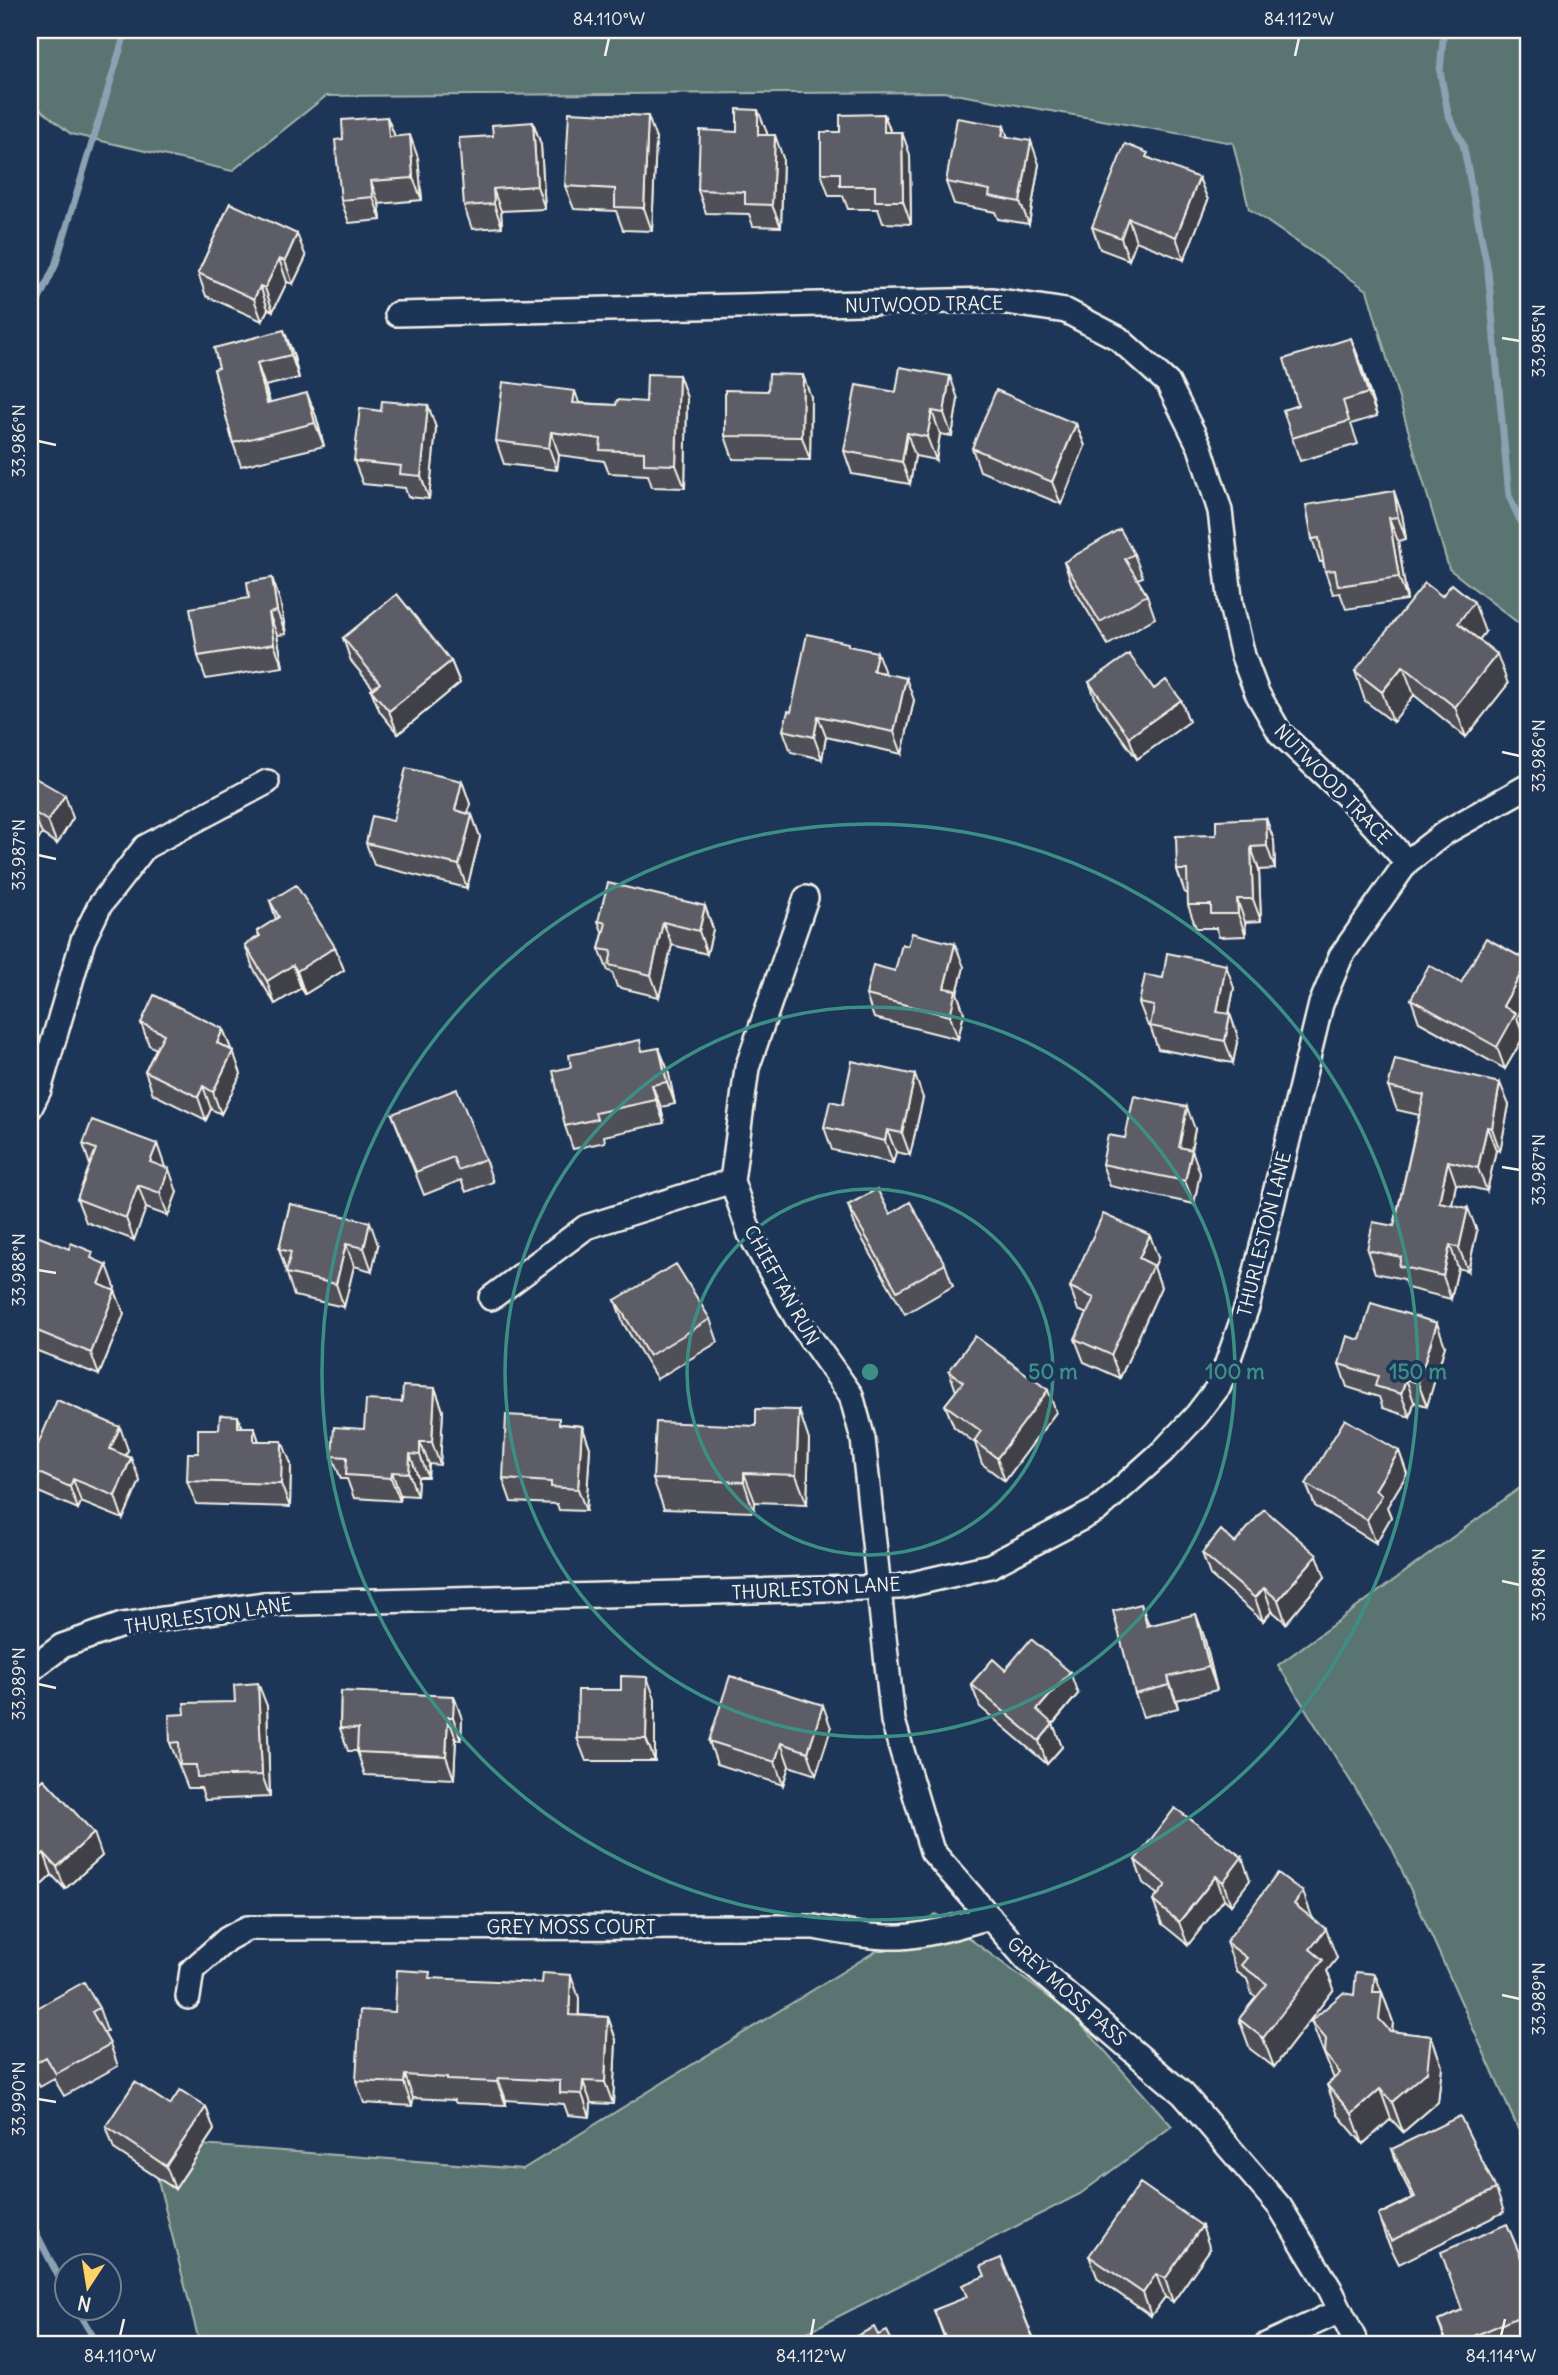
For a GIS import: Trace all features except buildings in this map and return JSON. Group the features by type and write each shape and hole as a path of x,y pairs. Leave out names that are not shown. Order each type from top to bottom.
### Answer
{"street":[{"name":"NUTWOOD TRACE","path":"397,314 993,300 1066,311 1118,338 1168,383 1200,447 1220,511 1237,631 1256,693 1279,733 1348,797 1407,862"},
{"path":"30,1108 39,1090 83,940 100,905 145,846 267,782"},
{"name":"THURLESTON LANE","path":"31,1666 62,1646 122,1625 263,1604 877,1589 990,1566 1097,1510 1163,1451 1219,1386 1248,1304 1321,1004 1341,956 1407,862 1446,832 1528,786"},
{"name":"CHIEFTAN RUN","path":"806,898 747,1068 732,1181 750,1234 797,1319 851,1395 863,1439 877,1589"},
{"path":"491,1298 586,1227 732,1181"},
{"name":"GREY MOSS PASS","path":"877,1589 893,1721 932,1851 1027,1960 1183,2094 1280,2207 1357,2345"},
{"name":"GREY MOSS COURT","path":"188,1997 192,1970 227,1938 247,1928 814,1927 872,1936 900,1937 990,1917"},
{"path":"1266,2345 1340,2311"}],"green space":[{"path":"30,30 1528,30 1528,640 1522,626 1449,569 1367,290 1249,209 1233,143 943,92 326,96 232,171 71,134 30,101"},
{"path":"1528,1482 1528,2151 1391,1846 1278,1665"},
{"path":"936,1914 1072,2014 1172,2126 1080,2194 782,2345 200,2345 148,2141 523,2169"}],"waterway":[{"path":"30,318 55,266 126,30"},
{"path":"1444,30 1440,71 1448,114 1463,144 1488,271 1509,496 1528,538"},
{"path":"30,2221 52,2264"},
{"path":"84,2322 98,2345"}]}
